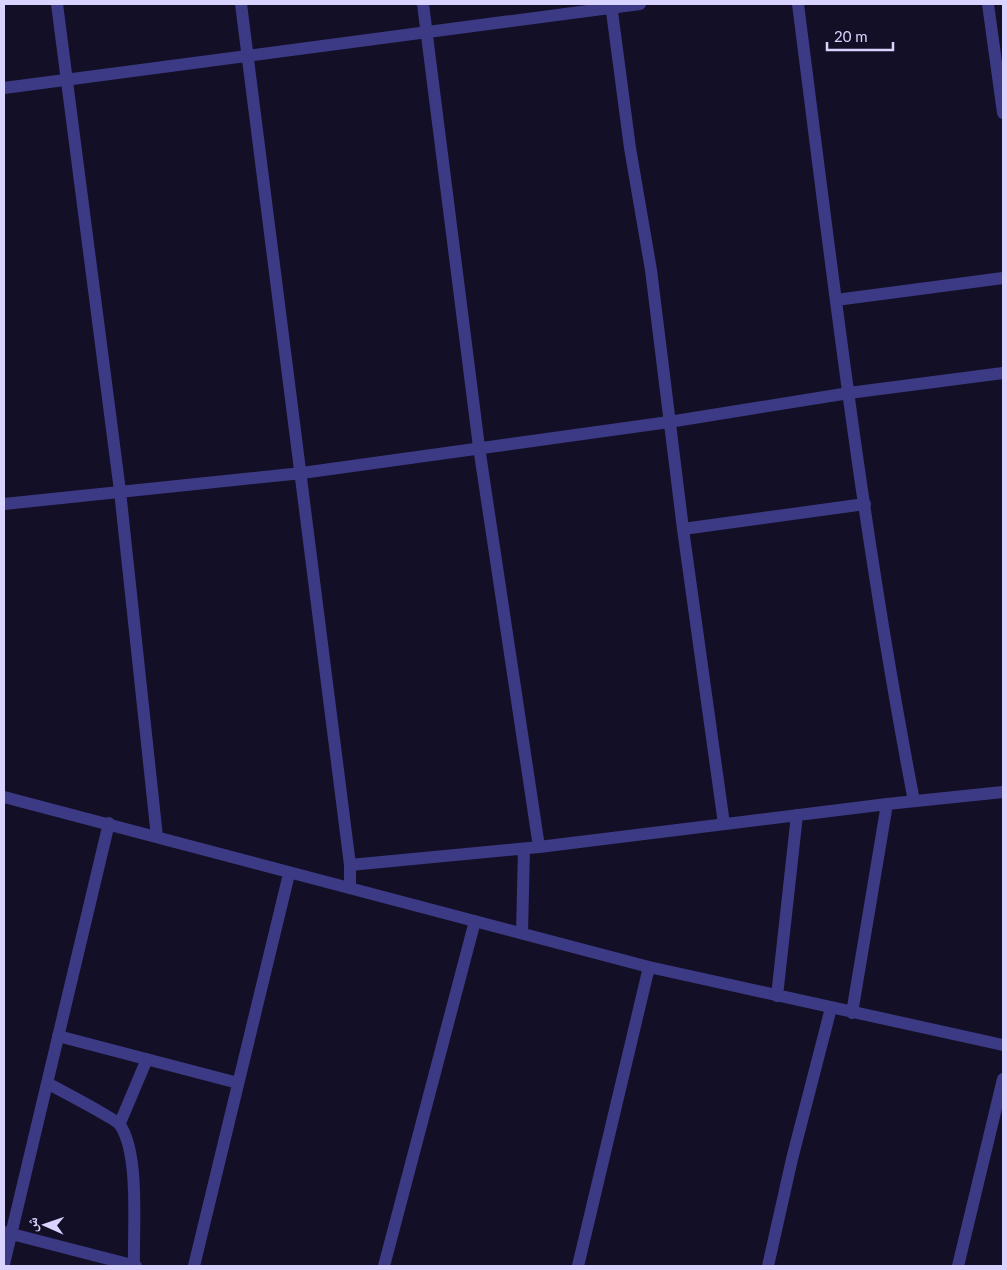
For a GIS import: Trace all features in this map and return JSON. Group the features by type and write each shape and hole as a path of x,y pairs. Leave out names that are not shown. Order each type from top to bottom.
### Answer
{"street":[{"path":"57,4 120,491 156,837"},
{"path":"241,4 302,473 350,865 350,888"},
{"path":"423,4 479,447 539,847"},
{"path":"4,88 426,33 611,6 640,4"},
{"path":"798,4 836,300 865,504 894,695 914,801"},
{"path":"988,4 1003,114"},
{"path":"611,6 630,148 651,270 683,529 724,824"},
{"path":"836,300 1003,278"},
{"path":"4,504 302,473 669,422 850,393 1003,374"},
{"path":"683,529 865,504"},
{"path":"350,865 524,849 887,804 1003,792"},
{"path":"4,798 649,967 852,1013 1003,1044"},
{"path":"852,1013 887,804"},
{"path":"777,996 797,815"},
{"path":"4,1264 7,1233 47,1083 109,824"},
{"path":"522,933 524,849"},
{"path":"194,1266 289,874"},
{"path":"384,1266 474,921"},
{"path":"578,1266 649,967"},
{"path":"768,1266 792,1159 830,1008"},
{"path":"58,1036 238,1083"},
{"path":"120,1123 147,1059"},
{"path":"958,1266 1003,1079"},
{"path":"7,1233 135,1266 132,1168 130,1149 120,1123 47,1083"}]}
